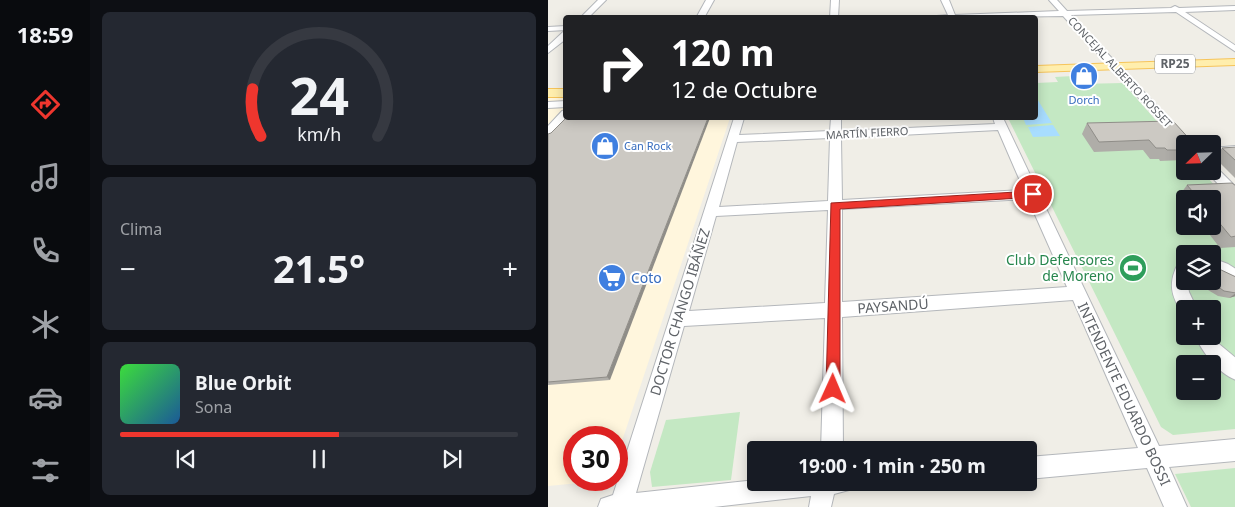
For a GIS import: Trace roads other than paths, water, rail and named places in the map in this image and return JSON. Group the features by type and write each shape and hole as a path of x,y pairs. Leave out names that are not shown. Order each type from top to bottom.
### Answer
{"main road":[{"name":"RP25","path":"1038,74 1236,62"},
{"name":"RP25","path":"1038,69 1236,66"},
{"path":"548,88 563,88"},
{"path":"548,94 563,93"}],"street":[{"path":"586,15 602,0"},
{"path":"702,15 710,0"},
{"path":"834,15 835,0"},
{"path":"945,0 952,15"},
{"name":"CONCEJAL ALBERTO ROSSET","path":"1053,0 1179,135"},
{"path":"1163,0 1236,50"},
{"path":"1009,15 1236,8"},
{"path":"548,29 563,28"},
{"path":"548,50 563,37"},
{"path":"548,105 563,104"},
{"path":"548,133 563,116"},
{"name":"DOCTOR CHANGO IBÁÑEZ","path":"615,506 678,319 738,120"},
{"path":"832,441 836,120"},
{"name":"MARTÍN FIERRO","path":"732,138 836,134 1000,122"},
{"name":"INTENDENTE EDUARDO BOSSI","path":"1000,122 1176,507"},
{"path":"1221,151 1236,150"},
{"path":"1221,179 1236,195"},
{"path":"710,212 1033,194"},
{"path":"1221,267 1236,278"},
{"name":"PAYSANDÚ","path":"678,319 1078,293"},
{"path":"1210,345 1236,371"},
{"path":"1037,467 1236,450"},
{"path":"615,506 755,491"},
{"path":"820,507 827,491"}],"water":[{"path":"1038,100 1052,123 1026,125 1024,120 1038,120"},
{"path":"1053,125 1060,136 1033,137 1028,127"}],"place":[{"name":"Dorch","path":"1084,76"},
{"name":"Can Rock","path":"605,146"},
{"name":"Club Defensores de Moreno","path":"1133,268"},
{"name":"Coto","path":"612,278"}]}
